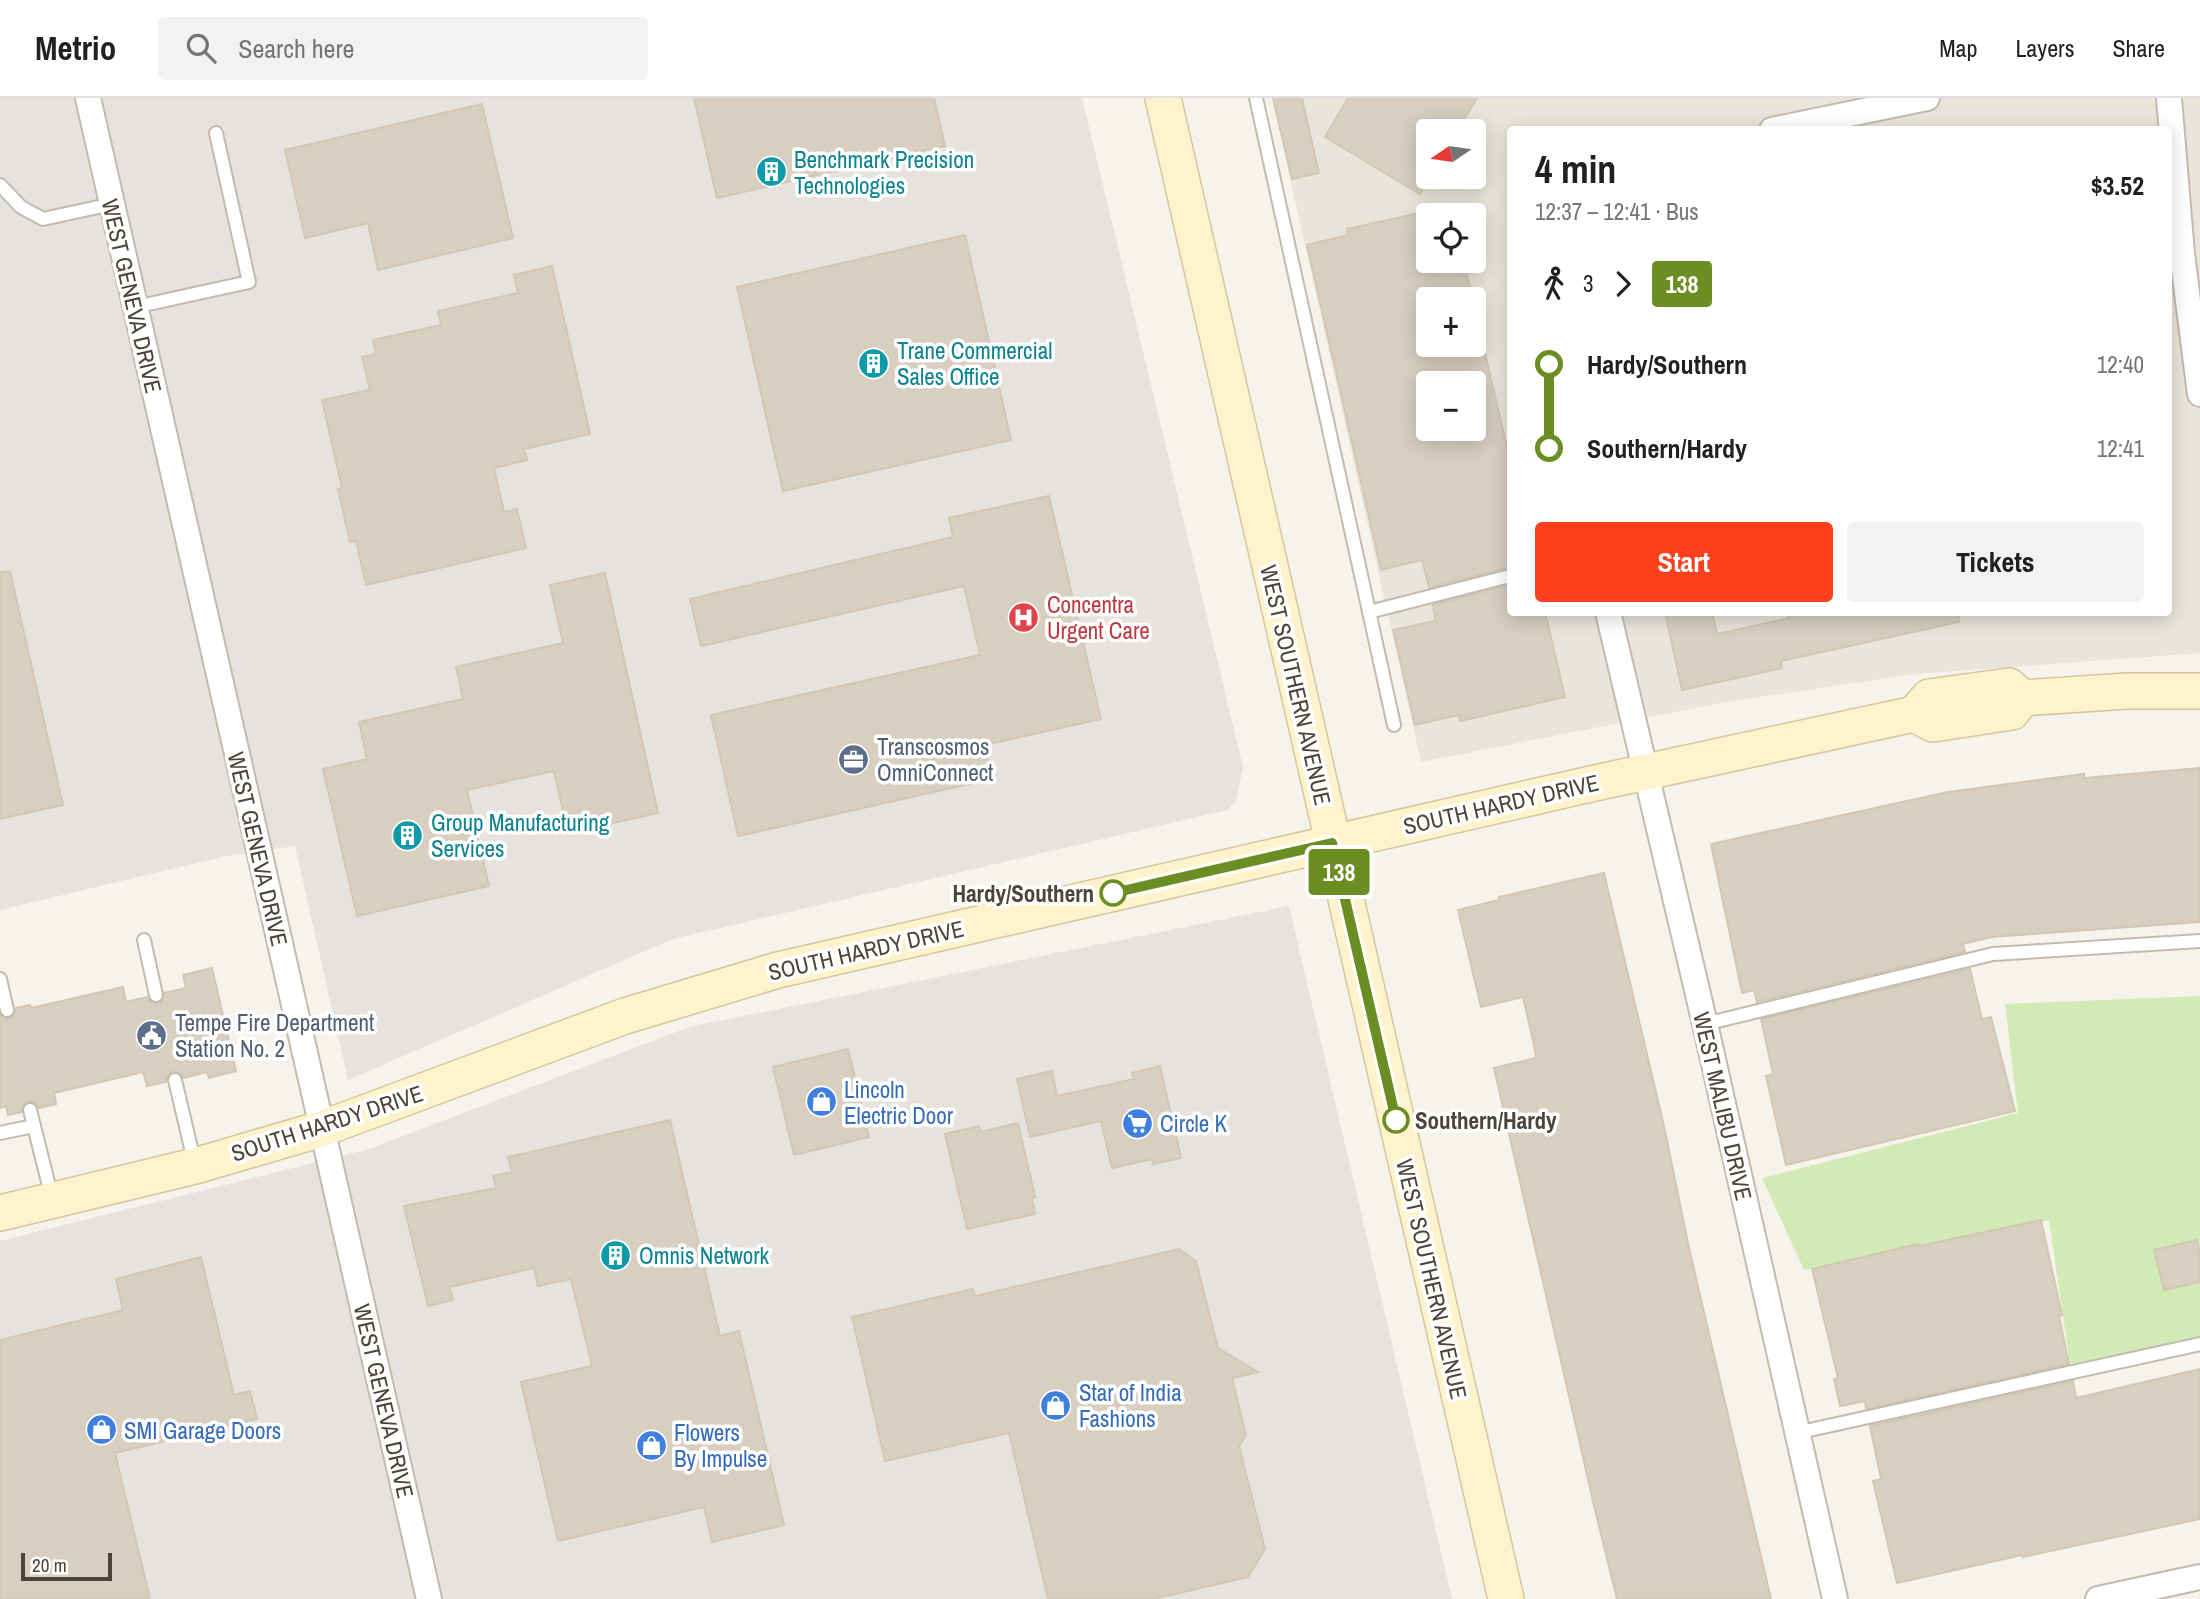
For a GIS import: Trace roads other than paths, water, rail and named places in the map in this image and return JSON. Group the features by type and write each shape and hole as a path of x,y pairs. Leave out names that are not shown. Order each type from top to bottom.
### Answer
{"street":[{"name":"WEST GENEVA DRIVE","path":"88,98 429,1599"},
{"name":"WEST SOUTHERN AVENUE","path":"1163,98 1506,1599"},
{"path":"1788,126 1884,102 1927,98"},
{"path":"2169,98 2171,126"},
{"path":"2172,134 2182,254 2200,394"},
{"name":"WEST MALIBU DRIVE","path":"1609,616 1705,1024 1835,1599"},
{"name":"SOUTH HARDY DRIVE","path":"0,1213 195,1166 321,1129 625,1016 778,970 1644,772 1914,714 1933,724 2012,712 2022,698 2127,691 2200,691"},
{"path":"2098,1599 2200,1577"}],"lane":[{"path":"1256,98 1394,725"},
{"path":"135,307 249,282 216,133"},
{"path":"0,185 21,208 43,219 111,204"},
{"path":"1369,612 1507,577"},
{"path":"144,940 156,995"},
{"path":"1705,1024 1993,954 2200,941"},
{"path":"0,978 7,1010"},
{"path":"175,1080 195,1166"},
{"path":"30,1110 52,1201"},
{"path":"0,1133 34,1126"},
{"path":"1796,1433 2200,1344"}],"place":[{"name":"Benchmark Precision Technologies","path":"771,172"},
{"name":"Trane Commercial Sales Office","path":"874,363"},
{"name":"Concentra Urgent Care","path":"1024,617"},
{"name":"Transcosmos OmniConnect","path":"854,759"},
{"name":"Group Manufacturing Services","path":"408,835"},
{"name":"Hardy/Southern","path":"1113,893"},
{"name":"Tempe Fire Department Station No. 2","path":"152,1035"},
{"name":"Lincoln Electric Door","path":"821,1102"},
{"name":"Southern/Hardy","path":"1396,1120"},
{"name":"Circle K","path":"1137,1123"},
{"name":"Omnis Network","path":"616,1255"},
{"name":"Star of India Fashions","path":"1056,1405"},
{"name":"SMI Garage Doors","path":"101,1430"},
{"name":"Flowers By Impulse","path":"651,1445"}]}
